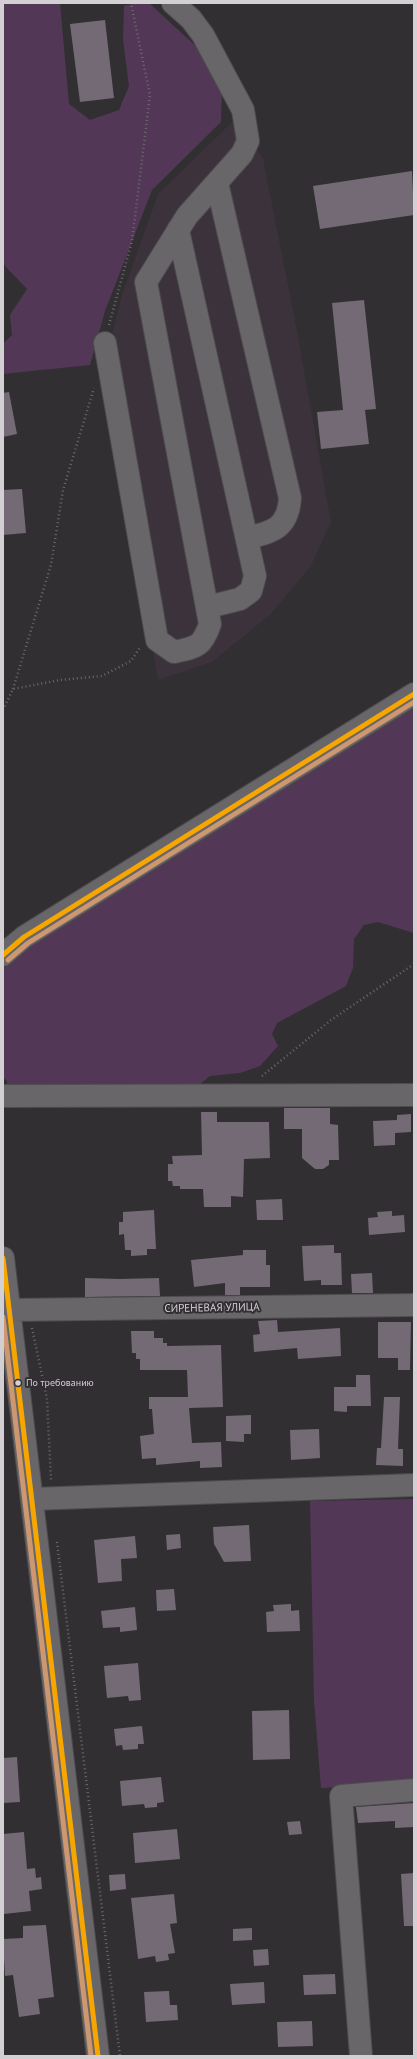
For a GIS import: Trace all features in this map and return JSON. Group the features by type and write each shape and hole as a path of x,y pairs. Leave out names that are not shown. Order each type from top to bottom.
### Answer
{"street":[{"path":"105,343 157,640 174,652 197,647 205,639 210,624 208,607 146,282 187,216 242,154 248,141 243,110 203,35 191,19 173,3"},
{"path":"217,183 290,498 289,511 282,524 269,533 247,538"},
{"path":"178,230 255,576 251,591 240,599 208,607"},
{"path":"3,955 24,937 126,872 414,694"},
{"path":"3,1096 414,1095"},
{"path":"3,1262 19,1310 42,1498 98,2056"},
{"name":"СИРЕНЕВАЯ УЛИЦА","path":"19,1310 414,1305"},
{"path":"42,1498 414,1485"},
{"path":"361,2056 341,1796 414,1790"}],"path":[{"path":"3,710 13,689 60,680 102,676 130,661 144,641 157,640"},
{"path":"238,1095 331,1020 414,964"},
{"path":"19,1310 47,1400 42,1498"},
{"path":"57,1536 120,2056"}],"shaded area":[{"path":"3,3 60,3 69,104 90,120 119,110 129,86 123,39 124,6 135,3 149,3 201,51 222,85 221,122 152,190 105,311 90,365 3,374 3,344 12,335 10,315 27,289 5,266 3,260"},
{"path":"232,122 263,158 297,331 331,522 311,566 271,614 212,662 158,680 104,367 122,295 158,194"},
{"path":"414,705 414,933 378,922 364,925 354,939 353,968 346,986 277,1023 272,1034 278,1046 260,1066 240,1073 210,1076 194,1089 7,1088 7,1081 3,1077 3,969 11,960 41,936"},
{"path":"414,1499 414,1783 321,1788 314,1700 310,1501"}],"building":[{"path":"105,20 114,98 80,102 70,24"},
{"path":"412,171 414,215 320,229 313,186"},
{"path":"364,300 376,409 365,410 369,444 321,449 317,412 343,410 332,303"},
{"path":"9,392 17,434 3,437 3,393"},
{"path":"22,489 26,533 3,535 3,490"},
{"path":"284,1108 330,1108 330,1124 338,1125 339,1160 329,1160 329,1165 323,1169 315,1169 302,1158 302,1129 284,1129"},
{"path":"201,1112 217,1112 217,1122 269,1122 270,1158 244,1159 243,1197 231,1196 231,1207 204,1207 203,1189 180,1189 180,1186 173,1186 172,1181 168,1181 168,1164 173,1164 172,1156 202,1155"},
{"path":"411,1114 411,1132 395,1133 395,1145 374,1146 373,1121 397,1120 397,1115"},
{"path":"282,1199 283,1220 257,1220 256,1200"},
{"path":"154,1210 156,1249 147,1249 147,1255 131,1256 131,1250 125,1250 124,1234 119,1235 119,1222 123,1222 123,1212"},
{"path":"392,1211 392,1216 404,1215 405,1232 369,1235 368,1218 378,1217 377,1212"},
{"path":"334,1245 334,1253 341,1253 342,1285 321,1285 321,1280 304,1281 302,1246"},
{"path":"243,1250 266,1250 266,1265 270,1265 270,1287 240,1287 240,1295 225,1295 225,1283 194,1287 191,1260 243,1255"},
{"path":"372,1273 373,1293 352,1293 351,1274"},
{"path":"85,1278 159,1278 160,1296 85,1297"},
{"path":"277,1320 278,1332 340,1328 341,1356 298,1359 297,1348 254,1352 253,1335 260,1334 258,1321"},
{"path":"378,1322 411,1322 410,1370 398,1370 398,1358 378,1358"},
{"path":"131,1331 154,1331 154,1338 163,1338 163,1343 167,1343 167,1346 221,1345 223,1407 189,1408 192,1443 221,1442 222,1467 200,1468 200,1461 156,1465 156,1458 142,1459 140,1436 154,1434 152,1409 149,1409 149,1397 188,1397 187,1370 140,1370 140,1359 136,1359 136,1353 132,1353"},
{"path":"356,1375 370,1375 371,1406 347,1406 347,1412 334,1411 334,1387 356,1387"},
{"path":"384,1397 400,1397 398,1449 403,1449 403,1466 376,1465 377,1448 381,1448"},
{"path":"251,1415 251,1434 244,1434 244,1442 226,1441 226,1416"},
{"path":"319,1429 320,1458 291,1460 290,1430"},
{"path":"249,1525 251,1561 224,1562 214,1544 213,1527"},
{"path":"180,1534 181,1548 167,1550 166,1535"},
{"path":"135,1536 137,1558 121,1559 122,1581 98,1583 94,1540"},
{"path":"174,1589 176,1610 157,1611 156,1590"},
{"path":"291,1604 291,1611 299,1610 300,1631 267,1632 266,1612 274,1611 273,1605"},
{"path":"135,1607 137,1630 120,1632 120,1627 103,1628 101,1611"},
{"path":"138,1663 141,1700 129,1701 128,1696 107,1698 104,1666"},
{"path":"289,1710 290,1759 253,1760 252,1711"},
{"path":"142,1726 144,1744 138,1744 138,1749 123,1750 122,1745 116,1746 114,1729"},
{"path":"17,1757 20,1802 3,1803 3,1758"},
{"path":"161,1777 164,1802 157,1803 157,1807 145,1808 144,1804 122,1806 120,1781"},
{"path":"414,1803 414,1827 395,1828 395,1821 358,1823 356,1807"},
{"path":"300,1821 302,1834 289,1835 287,1822"},
{"path":"177,1829 180,1859 135,1863 133,1833"},
{"path":"24,1832 27,1869 35,1868 36,1878 41,1877 42,1889 29,1891 31,1911 4,1914 3,1834"},
{"path":"414,1873 414,1926 404,1926 401,1874"},
{"path":"125,1874 126,1889 110,1891 109,1875"},
{"path":"174,1894 177,1923 170,1924 175,1953 168,1954 169,1960 156,1962 155,1956 138,1959 131,1898"},
{"path":"46,1925 54,1997 38,1999 40,2014 19,2017 13,1975 5,1976 3,1939 23,1938 23,1926"},
{"path":"252,1928 252,1940 233,1941 233,1929"},
{"path":"268,1949 269,1965 254,1966 253,1950"},
{"path":"335,1974 336,1994 304,1995 303,1975"},
{"path":"264,1982 265,2003 232,2005 230,1984"},
{"path":"169,1991 170,2005 177,2005 178,2020 146,2022 144,1992"},
{"path":"312,2021 313,2046 278,2047 277,2022"}],"transit line":[{"path":"3,955 24,937 414,694"},
{"path":"8,960 28,943 414,702"},
{"path":"3,1258 98,2056"},
{"path":"3,1317 91,2056"}],"place":[{"name":"По требованию","path":"18,1383"}]}
